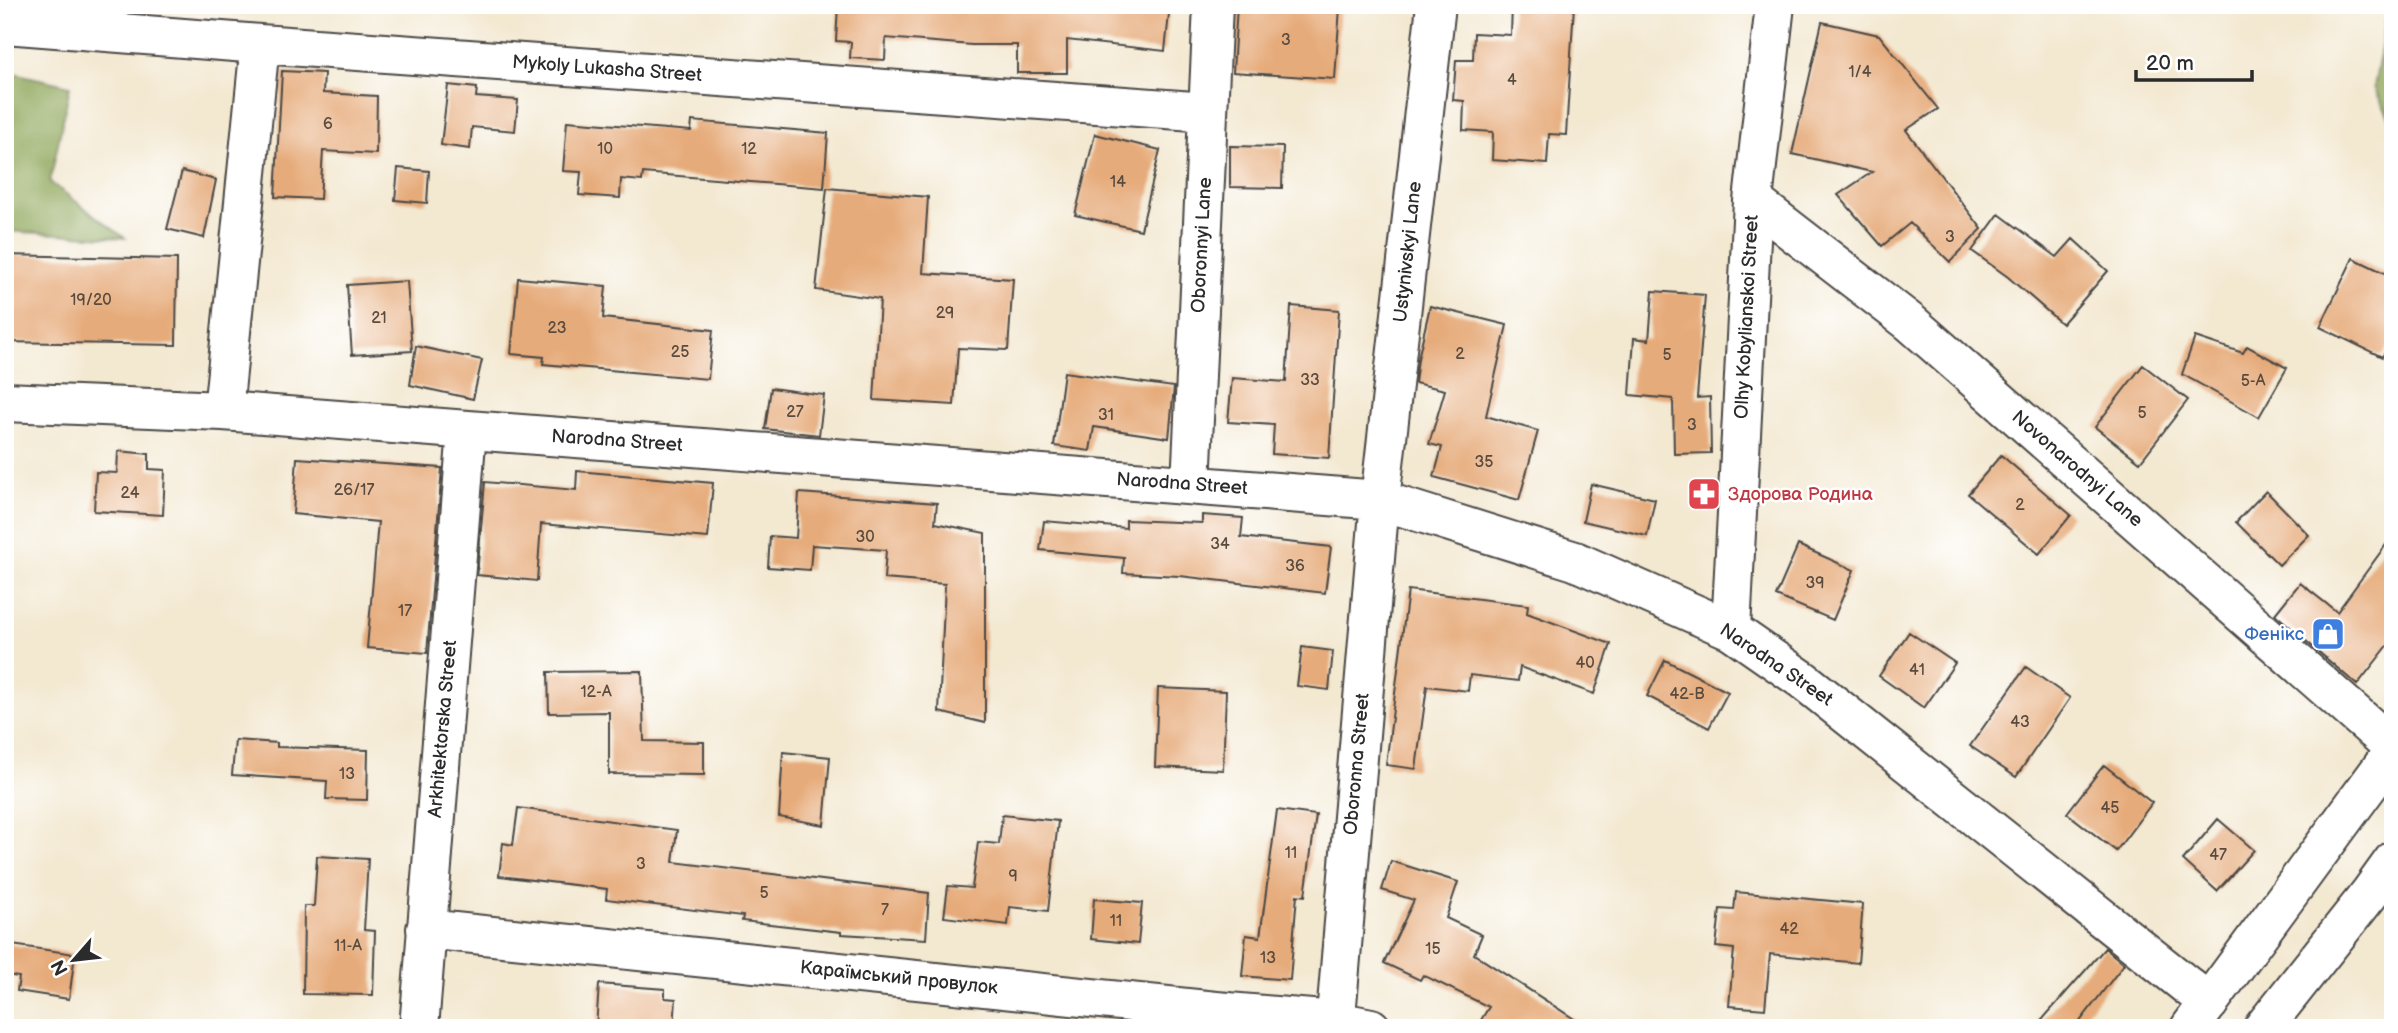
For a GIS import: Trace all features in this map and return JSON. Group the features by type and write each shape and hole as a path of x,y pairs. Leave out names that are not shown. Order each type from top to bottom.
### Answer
{"street":[{"name":"Oboronnyi Lane","path":"1191,485 1213,5"},
{"name":"Ustynivskyi Lane","path":"1380,500 1436,5"},
{"name":"Olhy Kobylianskoi Street","path":"1731,630 1753,201 1775,5"},
{"name":"Mykoly Lukasha Street","path":"5,24 1208,112"},
{"path":"223,411 260,44"},
{"name":"Novonarodnyi Lane","path":"1753,201 1911,323 2393,747"},
{"name":"Narodna Street","path":"5,402 223,411 1380,500 1575,561 1731,630 1803,680 2199,1015"},
{"name":"Arkhitektorska Street","path":"419,1028 467,430"},
{"name":"Oboronna Street","path":"1347,1025 1380,500"},
{"path":"2199,1015 2393,752"},
{"path":"2263,1028 2371,893 2393,861"},
{"name":"Караїмський провулок","path":"426,929 1347,1025"}],"green space":[{"path":"2389,5 2393,5 2393,125 2374,87"},
{"path":"5,71 70,86 50,182 125,238 5,231"}],"building":[{"path":"838,5 1170,5 1165,51 1067,40 1067,73 1017,73 1017,45 972,45 886,38 885,60 850,58 851,42 836,41"},
{"path":"1237,5 1340,7 1335,79 1233,72"},
{"path":"1512,5 1574,5 1566,135 1549,134 1547,164 1492,160 1493,132 1463,130 1464,101 1453,100 1456,60 1473,60 1474,33 1511,35"},
{"path":"1822,22 1879,35 1938,109 1906,130 1982,229 1950,262 1910,223 1882,246 1838,195 1872,172 1792,154"},
{"path":"282,71 324,73 323,93 377,96 376,154 323,151 320,199 275,197"},
{"path":"448,85 477,88 476,97 518,100 515,131 472,127 470,149 441,145"},
{"path":"567,121 691,131 692,121 828,133 824,188 643,173 642,181 621,179 620,198 579,195 581,172 563,171"},
{"path":"1095,134 1160,150 1141,230 1075,215"},
{"path":"1230,146 1283,147 1282,188 1230,187"},
{"path":"398,168 429,171 427,203 395,200"},
{"path":"182,171 216,180 204,238 167,229"},
{"path":"827,188 928,197 923,273 1013,279 1008,350 958,348 954,405 874,400 880,299 816,290"},
{"path":"1999,214 2057,257 2073,239 2108,271 2062,324 2008,277 1972,251"},
{"path":"5,255 177,259 176,345 5,342"},
{"path":"2353,258 2393,277 2393,340 2382,357 2320,327"},
{"path":"518,278 606,286 603,318 713,330 708,379 543,364 544,357 511,354"},
{"path":"407,281 412,351 352,355 347,285"},
{"path":"1653,291 1705,295 1697,398 1710,397 1711,453 1674,454 1673,399 1630,395 1634,338 1649,340"},
{"path":"1291,306 1339,310 1329,458 1272,454 1274,425 1228,422 1232,378 1286,382"},
{"path":"1430,306 1507,325 1486,416 1538,431 1519,500 1434,477 1442,447 1429,444 1445,390 1415,383"},
{"path":"2195,337 2243,353 2247,346 2287,368 2259,417 2182,374"},
{"path":"416,346 482,360 473,399 410,385"},
{"path":"2143,365 2188,400 2140,462 2095,427"},
{"path":"1064,372 1174,387 1169,438 1094,427 1090,451 1054,446"},
{"path":"771,388 824,395 819,435 765,429"},
{"path":"118,451 149,454 149,469 165,470 163,515 94,511 96,472 117,473"},
{"path":"2001,455 2071,515 2039,554 1968,494"},
{"path":"297,458 442,468 427,653 367,648 378,522 293,514"},
{"path":"577,471 713,483 708,538 541,524 537,581 477,575 485,482 576,490"},
{"path":"1591,484 1655,499 1647,536 1583,521"},
{"path":"2266,491 2309,535 2279,565 2236,522"},
{"path":"799,493 937,503 935,523 985,533 985,723 939,712 945,584 884,579 886,550 812,545 810,570 768,567 770,536 796,538"},
{"path":"1202,515 1243,518 1241,537 1331,547 1325,593 1180,576 1123,573 1124,558 1040,550 1044,521 1126,528 1126,520 1202,523"},
{"path":"2393,535 2393,639 2357,685 2275,614 2300,583 2337,612"},
{"path":"1798,545 1854,570 1833,620 1776,596"},
{"path":"1408,590 1528,605 1527,613 1611,644 1594,694 1520,667 1518,681 1470,675 1468,691 1427,686 1416,769 1386,765"},
{"path":"1909,632 1955,663 1924,708 1879,676"},
{"path":"1302,647 1333,651 1329,690 1297,686"},
{"path":"1665,660 1728,692 1709,728 1647,696"},
{"path":"2026,667 2070,698 2016,777 1970,746"},
{"path":"642,671 644,741 704,742 704,775 609,774 609,712 549,713 548,672"},
{"path":"1158,688 1226,691 1223,770 1155,767"},
{"path":"235,740 277,743 277,747 368,750 367,800 326,799 327,781 232,775"},
{"path":"783,752 830,757 824,825 779,817"},
{"path":"2104,765 2152,803 2116,851 2067,813"},
{"path":"518,808 677,830 673,862 929,893 926,939 841,934 742,921 743,916 606,899 607,889 499,876 503,843 513,845"},
{"path":"1277,810 1316,815 1305,896 1297,895 1290,980 1242,976 1246,935 1260,937"},
{"path":"1002,815 1058,821 1048,911 1010,907 1008,925 944,917 948,886 972,888 978,842 999,844"},
{"path":"2218,819 2254,850 2217,891 2183,860"},
{"path":"317,856 368,859 364,930 375,931 373,995 303,994 304,906 314,906"},
{"path":"1391,861 1458,882 1446,918 1482,935 1474,954 1588,1028 1476,1028 1489,1007 1423,975 1420,980 1384,963 1414,900 1382,890"},
{"path":"1736,892 1863,904 1858,963 1770,954 1765,1009 1729,1006 1734,949 1716,947 1720,909 1734,910"},
{"path":"1094,899 1142,903 1138,944 1091,939"},
{"path":"5,944 75,954 69,999 17,991 19,977 5,975"},
{"path":"2105,948 2124,964 2075,1028 2035,1028"},
{"path":"599,984 665,989 665,998 676,999 674,1028 596,1028"}],"place":[{"name":"Здорова Родина","path":"1704,494"},
{"name":"Фенікс","path":"2328,634"}]}
